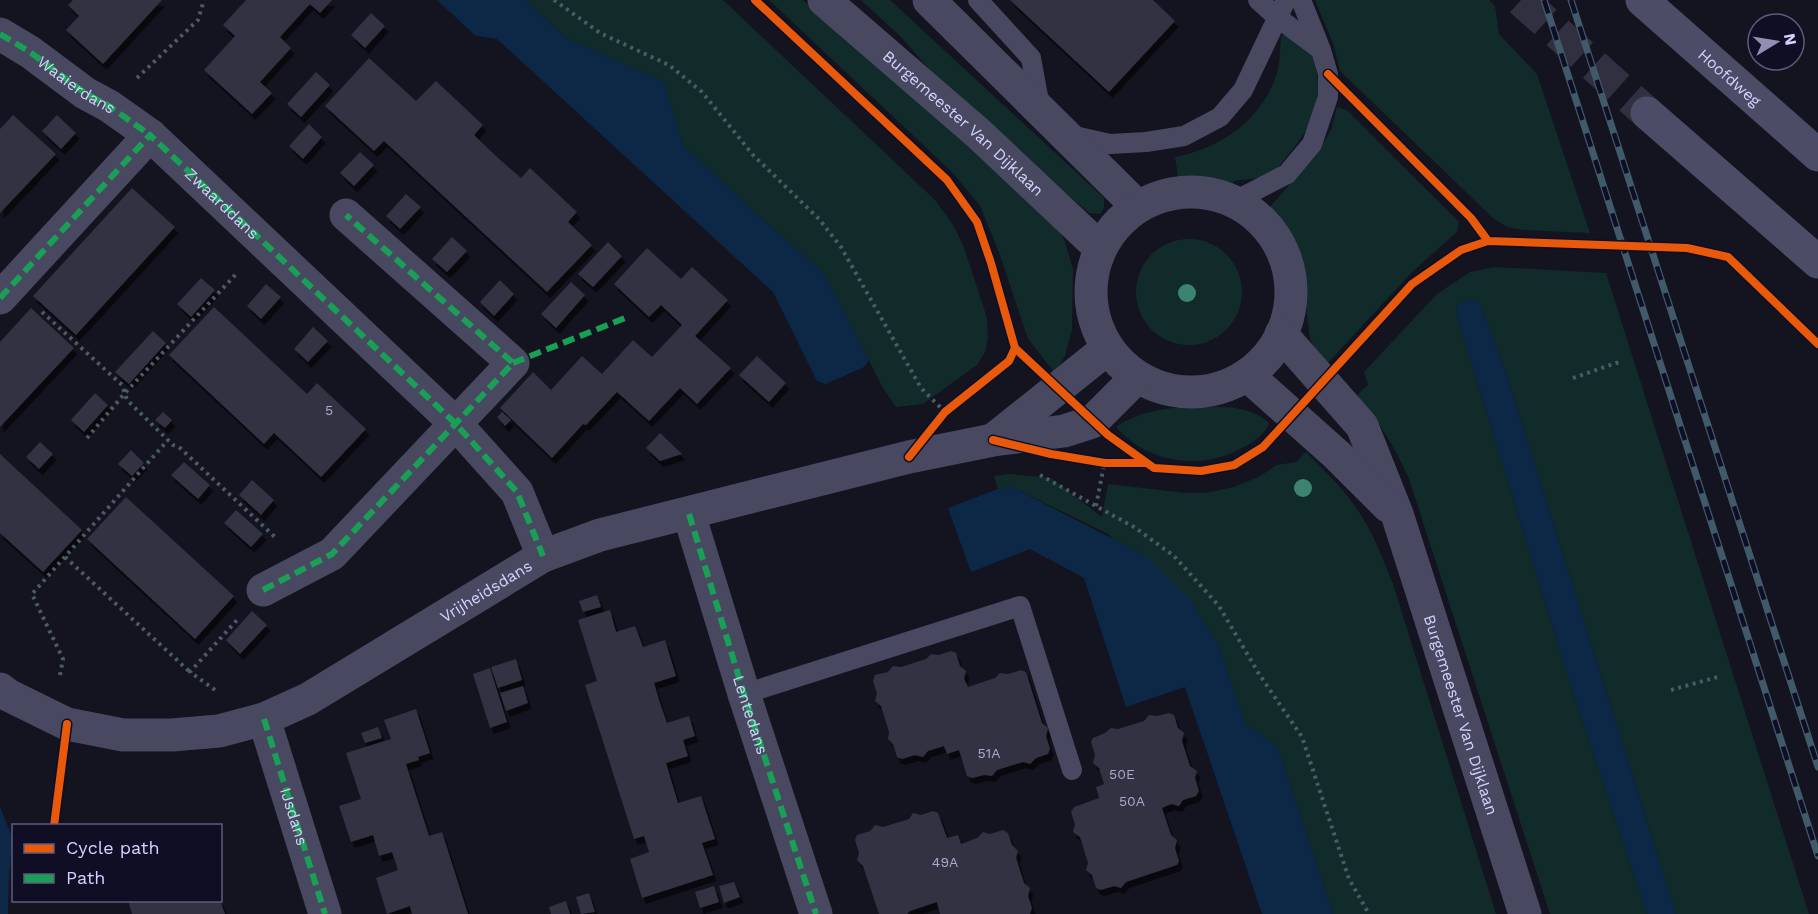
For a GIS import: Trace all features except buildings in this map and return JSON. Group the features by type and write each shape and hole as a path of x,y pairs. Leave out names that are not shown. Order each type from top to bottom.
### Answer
{"main road":[{"name":"Hoofdweg","path":"1642,0 1818,155"},
{"path":"1647,113 1818,262"}],"street":[{"name":"Burgemeester Van Dijklaan","path":"824,0 979,134 1100,248"},
{"path":"929,0 1101,173 1138,207"},
{"name":"Waaierdans","path":"0,34 30,52 84,93 109,106 150,135"},
{"path":"2,296 150,135"},
{"name":"Zwaarddans","path":"150,135 455,423 517,492 543,556"},
{"path":"1190,192 1219,196 1233,202 1259,220 1270,232 1285,260 1291,296 1288,316 1281,334 1263,361 1247,375 1228,385 1206,391 1169,390 1137,377 1107,348 1092,309 1092,278 1100,248 1124,217 1138,207 1162,196 1190,192"},
{"path":"263,590 332,554 513,363 346,215"},
{"name":"Burgemeester Van Dijklaan","path":"1281,334 1362,426 1396,514 1525,914"},
{"name":"Vrijheidsdans","path":"993,441 1107,348"},
{"name":"Burgemeester Van Dijklaan","path":"1247,375 1337,455 1396,514"},
{"name":"Vrijheidsdans","path":"0,689 67,724 123,735 172,735 219,731 264,719 308,699 543,556 600,535 909,457 993,441 1100,428 1137,377"},
{"name":"Lentedans","path":"689,514 744,694 816,914"},
{"name":"IJsdans","path":"264,719 325,914"}],"lane":[{"path":"978,0 1031,58 1052,123 1110,144 1184,136 1220,117 1243,90 1286,0"},
{"path":"1258,0 1276,17 1321,50"},
{"path":"1233,202 1287,174 1312,144 1328,97 1328,74 1301,0"},
{"path":"744,694 1020,606 1072,770"}],"path":[{"path":"109,106 198,20 204,0"},
{"path":"554,0 600,33 669,65 702,92 753,156 819,219 841,247 921,388 945,412"},
{"path":"87,438 125,393 265,243"},
{"path":"2,296 22,295 122,385 127,400 172,445 179,447 307,567"},
{"path":"1573,378 1622,361"},
{"path":"909,457 945,412 954,405"},
{"path":"1096,506 1109,463 1100,428"},
{"path":"67,724 57,691 63,659 32,594 168,440"},
{"path":"993,441 1027,468 1134,527 1174,556 1219,606 1259,674 1302,737 1349,879 1369,914"},
{"path":"1094,462 1109,463"},
{"path":"65,557 190,672 236,705 264,719"},
{"path":"190,672 263,590"},
{"path":"1671,690 1721,676"}],"green space":[{"path":"526,0 723,0 935,200 952,223 963,245 987,318 988,338 985,352 977,365 923,404 896,407 883,388 823,272 683,145 662,81 566,38"},
{"path":"769,0 803,0 926,105 1050,216 1064,239 1073,269 1072,329 1065,356 1055,373 1028,339 1000,255 980,206 953,173"},
{"path":"861,0 890,0 1104,198 1104,208 1100,214 1089,213 958,102 900,36"},
{"path":"1315,0 1489,0 1495,6 1499,34 1537,74 1590,233 1524,230 1507,227 1494,219 1340,71 1334,46"},
{"path":"1283,34 1312,52 1316,68 1318,94 1316,106 1299,141 1275,170 1262,177 1234,181 1233,185 1202,177 1178,176 1175,157 1192,153 1225,138 1252,116 1263,102 1278,69"},
{"path":"1337,107 1347,110 1459,222 1457,232 1412,272 1325,366 1310,339 1301,263 1294,243 1270,207 1317,153 1331,130"},
{"path":"1189,239 1209,243 1226,255 1238,272 1242,292 1238,312 1226,329 1209,341 1189,345 1169,341 1152,329 1140,312 1136,292 1140,272 1152,255 1169,243"},
{"path":"1495,267 1606,273 1809,914 1676,914 1506,373 1481,306 1456,306 1457,316 1573,693 1647,914 1550,914 1409,479 1386,435 1356,396 1368,385 1364,372 1437,294 1470,272"},
{"path":"1175,408 1237,408 1260,416 1269,423 1257,439 1246,446 1230,454 1196,461 1162,457 1145,450 1117,428 1124,422 1152,411"},
{"path":"1306,452 1352,501 1383,559 1393,584 1496,914 1333,914 1277,746 1245,723 1219,647 1108,534 1012,487 998,489 994,476 1009,474 1051,478 1102,517 1108,484 1205,493 1234,487 1258,477 1277,465 1296,462"}],"water":[{"path":"437,0 526,0 566,38 663,81 683,145 823,272 869,360 864,367 826,384 817,381 773,292 497,39 476,36"},
{"path":"1473,300 1481,306 1506,373 1676,914 1647,914 1573,693 1457,316 1456,306 1464,301"},
{"path":"1012,487 1146,556 1191,601 1219,647 1245,723 1277,746 1333,914 1262,914 1185,687 1126,707 1084,578 1030,549 971,572 948,508 998,489"},
{"path":"0,807 12,837 12,848 8,914 0,914"}],"tunnel":[{"path":"1521,0 1647,113"}],"railway":[{"path":"1544,0 1818,856"},
{"path":"1571,0 1818,767"}],"marked path":[{"path":"0,34 30,52 85,93 109,106 150,135"},
{"path":"0,298 150,135 455,423 517,492 543,556"},
{"path":"263,590 332,554 513,363 346,215"},
{"path":"513,363 625,318"},
{"path":"689,514 744,694 816,914"},
{"path":"264,719 325,914"}],"cycle path":[{"path":"755,0 947,180 977,222 1015,348 1108,435 1154,468 1201,471 1234,465 1263,447 1412,284 1461,250 1488,241 1687,248 1728,257 1818,344"},
{"path":"1328,74 1471,218 1488,241"},
{"path":"909,457 945,412 1009,361 1015,348"},
{"path":"993,440 1051,454 1105,463 1145,463"},
{"path":"54,824 67,724"}]}
